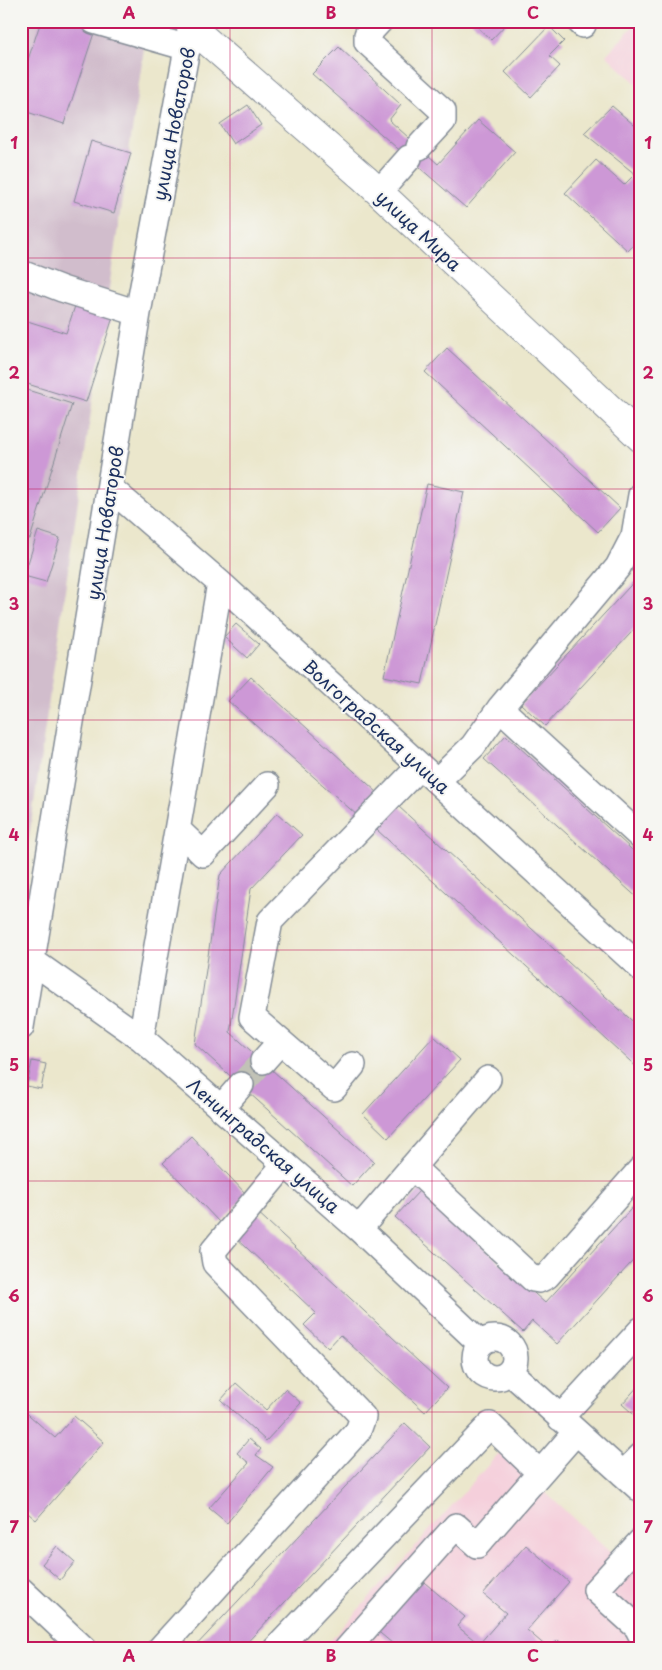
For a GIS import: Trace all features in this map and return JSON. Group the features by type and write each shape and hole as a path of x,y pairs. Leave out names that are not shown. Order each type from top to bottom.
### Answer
{"main road":[{"name":"улица Мира","path":"190,32 379,192 641,438"}],"street":[{"path":"94,21 190,32"},
{"path":"379,192 443,121 443,111 367,42 367,35 380,21"},
{"name":"улица Новаторов","path":"21,1027 27,957 110,488 138,313 190,32"},
{"path":"21,273 62,290 138,313"},
{"name":"Волгоградская улица","path":"110,488 220,583 641,968"},
{"path":"353,1065 334,1088 252,1017 270,921 428,773 473,746 500,708 618,567 634,536 641,495"},
{"path":"141,1038 220,583"},
{"path":"500,708 641,837"},
{"path":"178,830 203,854 266,784"},
{"name":"Ленинградская улица","path":"27,957 141,1038 360,1229 481,1344 495,1338 509,1344 515,1358 510,1372 632,1482"},
{"path":"263,1062 280,1042"},
{"path":"360,1229 393,1190 412,1167 480,1077 383,1181 393,1190"},
{"path":"222,1108 241,1086"},
{"path":"160,1649 358,1431 363,1418 214,1263 213,1250 285,1164"},
{"path":"412,1167 533,1279 539,1280 547,1276 641,1169"},
{"path":"347,1649 456,1526 477,1545 540,1473 568,1425 641,1330"},
{"path":"276,1649 490,1425 540,1473"},
{"path":"632,1482 641,1456"},
{"path":"641,1541 596,1590 637,1627 641,1635"},
{"path":"21,1590 84,1649"}],"shaded area":[{"path":"21,21 148,21 21,892"},
{"path":"638,21 641,21 641,88 606,55"},
{"path":"499,1453 533,1481 641,1581 641,1649 323,1649"}],"building":[{"path":"41,21 77,21 96,27 64,124 21,110 21,80"},
{"path":"471,21 509,21 491,40"},
{"path":"549,26 564,41 549,56 560,66 531,97 505,72"},
{"path":"339,47 401,105 389,120 438,164 478,120 515,152 466,208 312,74"},
{"path":"248,105 261,125 233,144 220,124"},
{"path":"612,106 641,131 641,187 635,195 641,201 641,237 628,251 565,193 596,160 624,185 635,174 584,133"},
{"path":"91,141 131,153 114,213 74,201"},
{"path":"75,306 113,317 86,402 21,382 21,319 66,333"},
{"path":"447,348 620,508 598,532 425,372"},
{"path":"21,388 72,404 30,539 21,537"},
{"path":"427,484 464,492 422,684 384,676"},
{"path":"38,531 60,538 46,582 24,576"},
{"path":"641,574 641,622 545,726 521,704"},
{"path":"236,624 259,644 247,658 224,637"},
{"path":"251,677 378,793 358,816 228,701"},
{"path":"506,735 641,858 641,901 484,759"},
{"path":"398,806 641,1029 641,1071 377,830"},
{"path":"277,813 302,835 251,889 230,1032 374,1162 352,1186 195,1044 220,875"},
{"path":"434,1036 460,1060 388,1138 363,1114"},
{"path":"32,1061 46,1064 41,1089 27,1086"},
{"path":"191,1136 247,1195 219,1222 163,1163"},
{"path":"420,1190 545,1303 641,1198 641,1252 557,1344 532,1321 523,1332 395,1217"},
{"path":"254,1209 447,1388 425,1412 340,1335 328,1348 304,1325 316,1313 231,1233"},
{"path":"236,1383 266,1410 285,1389 301,1403 266,1441 221,1400"},
{"path":"641,1383 641,1421 622,1404"},
{"path":"21,1408 55,1438 74,1416 104,1442 36,1520 21,1507"},
{"path":"405,1423 430,1447 241,1649 193,1649"},
{"path":"249,1439 261,1449 256,1455 273,1467 227,1523 209,1508 249,1463 237,1453"},
{"path":"526,1545 569,1582 527,1630 549,1649 399,1649 374,1628 418,1577 465,1617 457,1626 479,1644 506,1613 483,1594"},
{"path":"57,1546 75,1562 60,1580 42,1564"},
{"path":"558,1640 568,1649 549,1649"}],"tunnel":[{"path":"241,1085 263,1061"}]}
